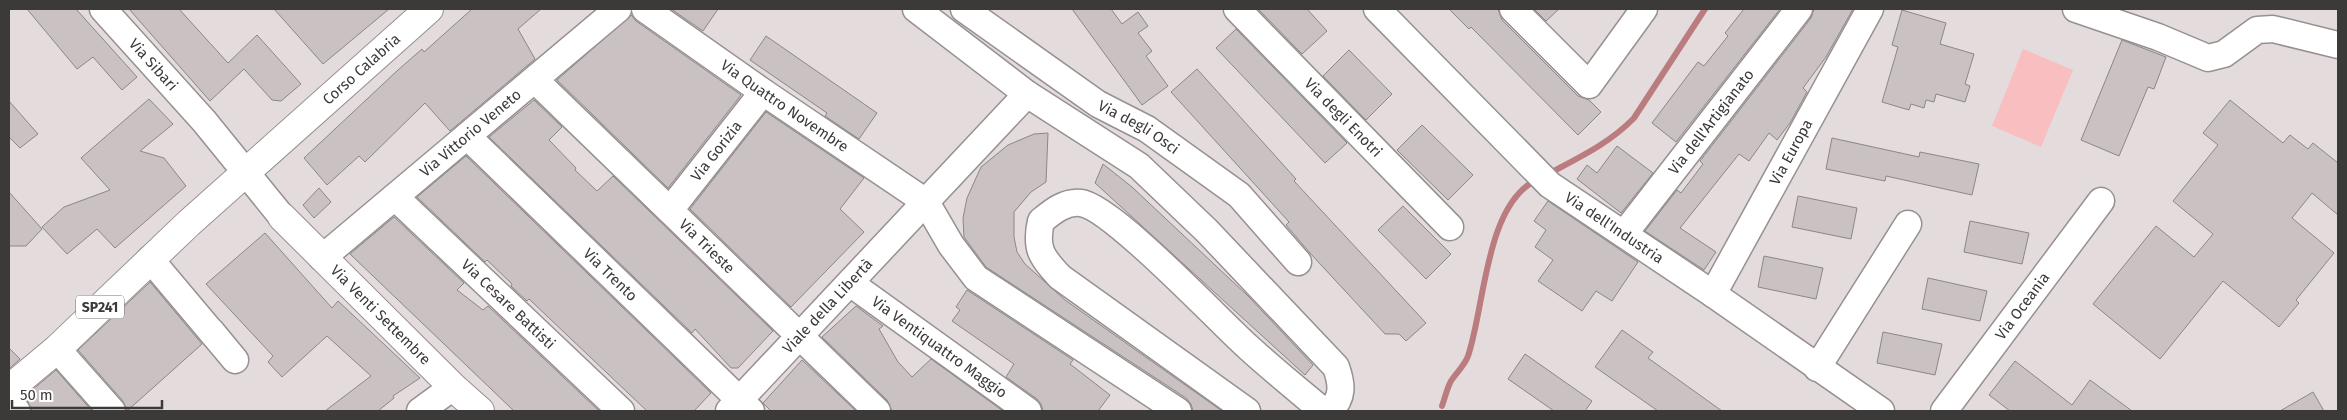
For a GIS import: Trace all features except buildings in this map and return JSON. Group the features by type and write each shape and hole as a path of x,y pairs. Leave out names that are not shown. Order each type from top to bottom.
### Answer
{"main road":[{"name":"Corso Calabria","path":"245,172 429,9"},
{"name":"SP241","path":"9,389 57,349 188,223 245,172"},
{"name":"Via Venti Settembre","path":"282,217 453,387 480,411"}],"street":[{"name":"Via Sibari","path":"103,9 204,121 282,217"},
{"name":"Via Vittorio Veneto","path":"322,258 618,9"},
{"name":"Via Quattro Novembre","path":"645,9 763,92 926,202"},
{"path":"916,9 1027,94 1139,166 1241,267 1336,366 1341,381 1341,396 1329,411"},
{"name":"Via degli Osci","path":"964,9 1098,104 1147,129 1239,195 1298,262"},
{"name":"Via degli Enotri","path":"1237,9 1450,227"},
{"name":"Via dell'Industria","path":"1377,9 1541,177 1881,411"},
{"path":"1513,9 1589,86 1644,9"},
{"name":"Via dell'Artigianato","path":"1624,234 1799,9"},
{"name":"Via Europa","path":"1713,294 1870,9"},
{"path":"2076,9 2158,37 2208,58 2224,54 2257,30 2274,29 2338,45"},
{"name":"Via Trieste","path":"535,80 877,411"},
{"name":"Via Gorizia","path":"670,210 763,92"},
{"name":"Viale della Libertà","path":"740,408 801,336 1027,94"},
{"name":"Via Trento","path":"468,137 740,408"},
{"name":"Via Cesare Battisti","path":"395,197 621,411"},
{"name":"Via Oceania","path":"1944,411 2101,201"},
{"path":"926,202 951,245 976,278 1178,411"},
{"path":"1247,411 1060,277 1040,253 1037,238 1041,221 1066,204 1082,203 1095,209 1132,236 1248,348 1323,411"},
{"path":"1817,368 1908,224"},
{"path":"150,259 235,360 211,331"},
{"name":"Via Ventiquattro Maggio","path":"850,283 1028,411"},
{"path":"57,349 112,411"},
{"path":"420,411 453,387"},
{"path":"9,401 17,411"}],"shaded area":[{"path":"2023,49 2073,70 2041,147 1992,126"}],"waterway":[{"path":"1548,174 1582,156 1615,135 1634,118 1705,9"},
{"path":"1442,406 1451,381 1468,356 1489,259 1506,211 1519,193 1536,180"}]}
